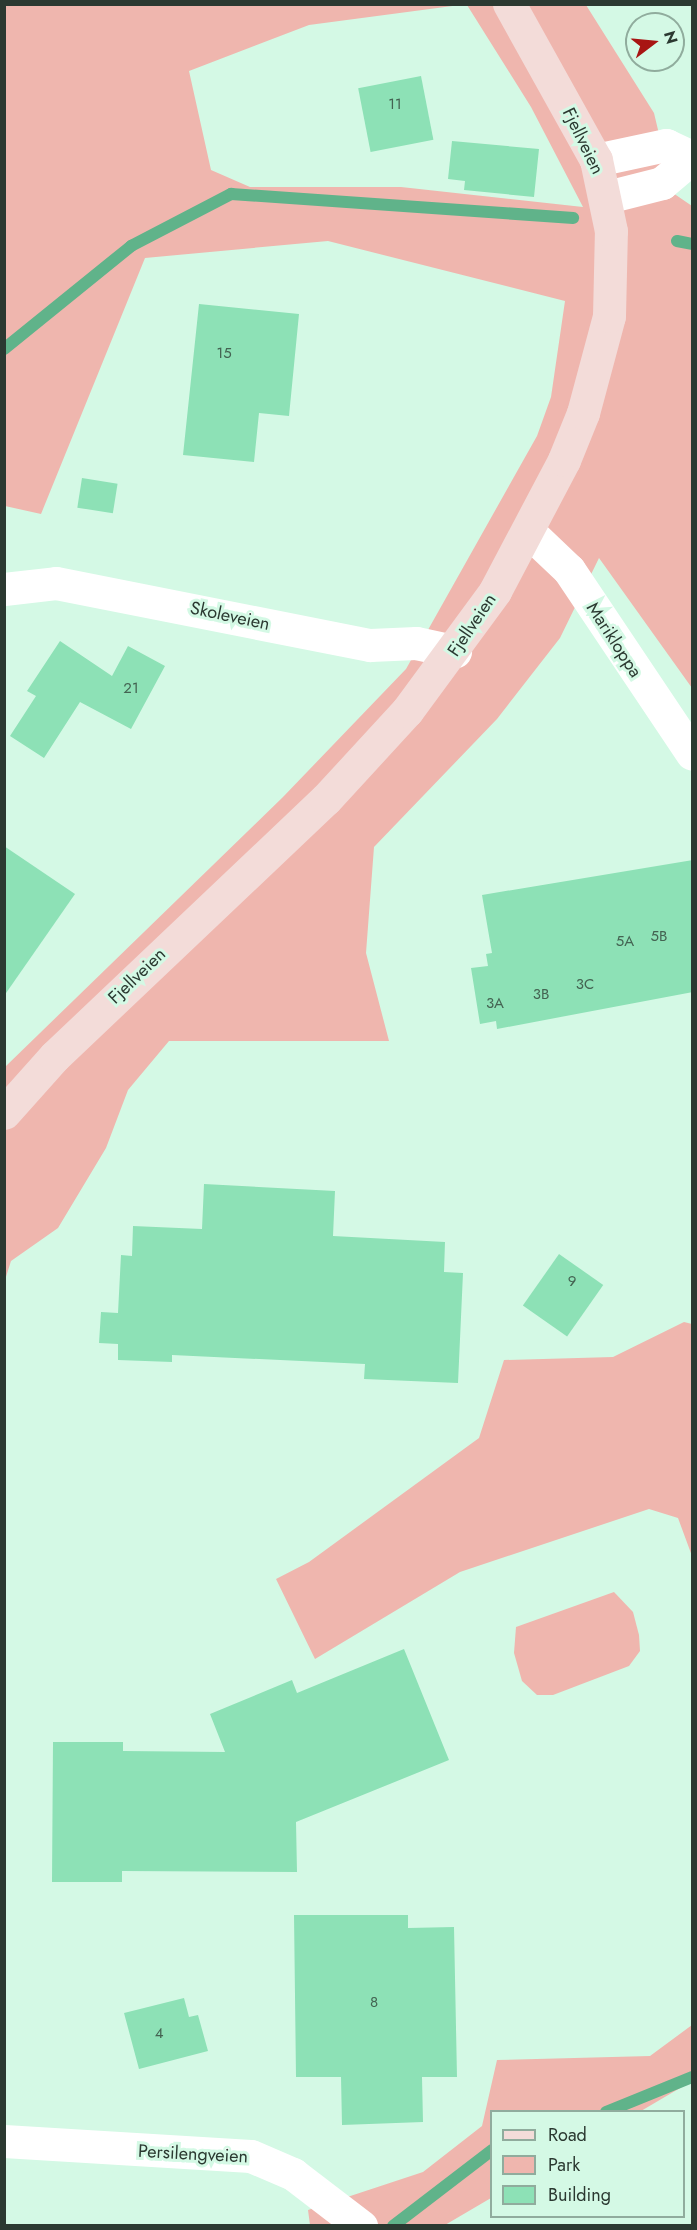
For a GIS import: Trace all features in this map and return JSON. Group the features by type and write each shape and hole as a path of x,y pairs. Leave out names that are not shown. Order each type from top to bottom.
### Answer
{"main road":[{"name":"Fjellveien","path":"4,1113 55,1056 326,798 455,651 529,532 583,413 609,316 613,276 607,197 596,159 509,4"}],"street":[{"path":"596,159 651,146 666,145 693,157 662,183 607,197"},
{"name":"Marikloppa","path":"529,532 569,570 693,754"},
{"name":"Skoleveien","path":"4,589 56,583 370,645 416,643 455,651"},
{"name":"Persilengveien","path":"4,2141 251,2156 293,2174 362,2226"}],"green space":[{"path":"5,5 460,5 309,25 189,71 211,170 250,187 401,187 583,207 531,107 467,5 586,5 625,67 625,72 628,72 654,113 673,193 692,206 692,688 599,558 560,638 497,719 374,847 366,953 389,1041 169,1041 128,1090 106,1148 58,1228 11,1261 5,1280 5,1067 283,797 406,669 537,436 551,397 565,301 328,241 145,258 41,514 5,506"},
{"path":"684,1322 692,1324 692,1556 678,1518 649,1509 460,1572 315,1659 276,1579 309,1562 479,1438 504,1360 613,1357"},
{"path":"614,1592 633,1612 639,1635 640,1651 629,1666 553,1695 537,1695 522,1681 514,1653 516,1627"},
{"path":"692,2025 692,2081 643,2110 490,2110 490,2199 445,2225 310,2225 308,2210 423,2172 482,2126 497,2060 650,2056"}],"building":[{"path":"421,76 433,140 371,152 358,88"},
{"path":"452,141 539,149 534,197 464,190 465,181 448,179"},
{"path":"199,304 299,314 289,416 259,413 254,462 183,455"},
{"path":"82,478 118,484 113,513 77,508"},
{"path":"60,641 112,676 128,646 165,666 131,729 80,702 44,758 10,736 36,696 27,691"},
{"path":"4,846 75,894 4,996"},
{"path":"693,860 693,992 497,1029 496,1021 480,1024 471,968 488,966 486,954 492,953 482,895"},
{"path":"204,1184 335,1191 333,1236 445,1242 444,1272 463,1273 458,1383 364,1379 365,1364 172,1355 172,1362 118,1360 118,1344 99,1343 101,1312 118,1313 121,1255 132,1256 133,1226 202,1229"},
{"path":"559,1254 603,1285 567,1337 523,1306"},
{"path":"404,1649 449,1760 296,1822 297,1872 122,1871 122,1882 52,1882 53,1742 123,1742 123,1751 225,1752 210,1714 292,1680 297,1693"},
{"path":"294,1915 408,1915 408,1928 454,1927 457,2077 422,2077 423,2122 342,2125 341,2077 296,2077"},
{"path":"184,1998 189,2017 198,2015 208,2051 139,2069 124,2013"}],"waterway":[{"path":"4,349 131,246 231,194 573,218"},
{"path":"677,241 692,244"},
{"path":"611,2110 692,2077"},
{"path":"393,2226 490,2152"}]}
